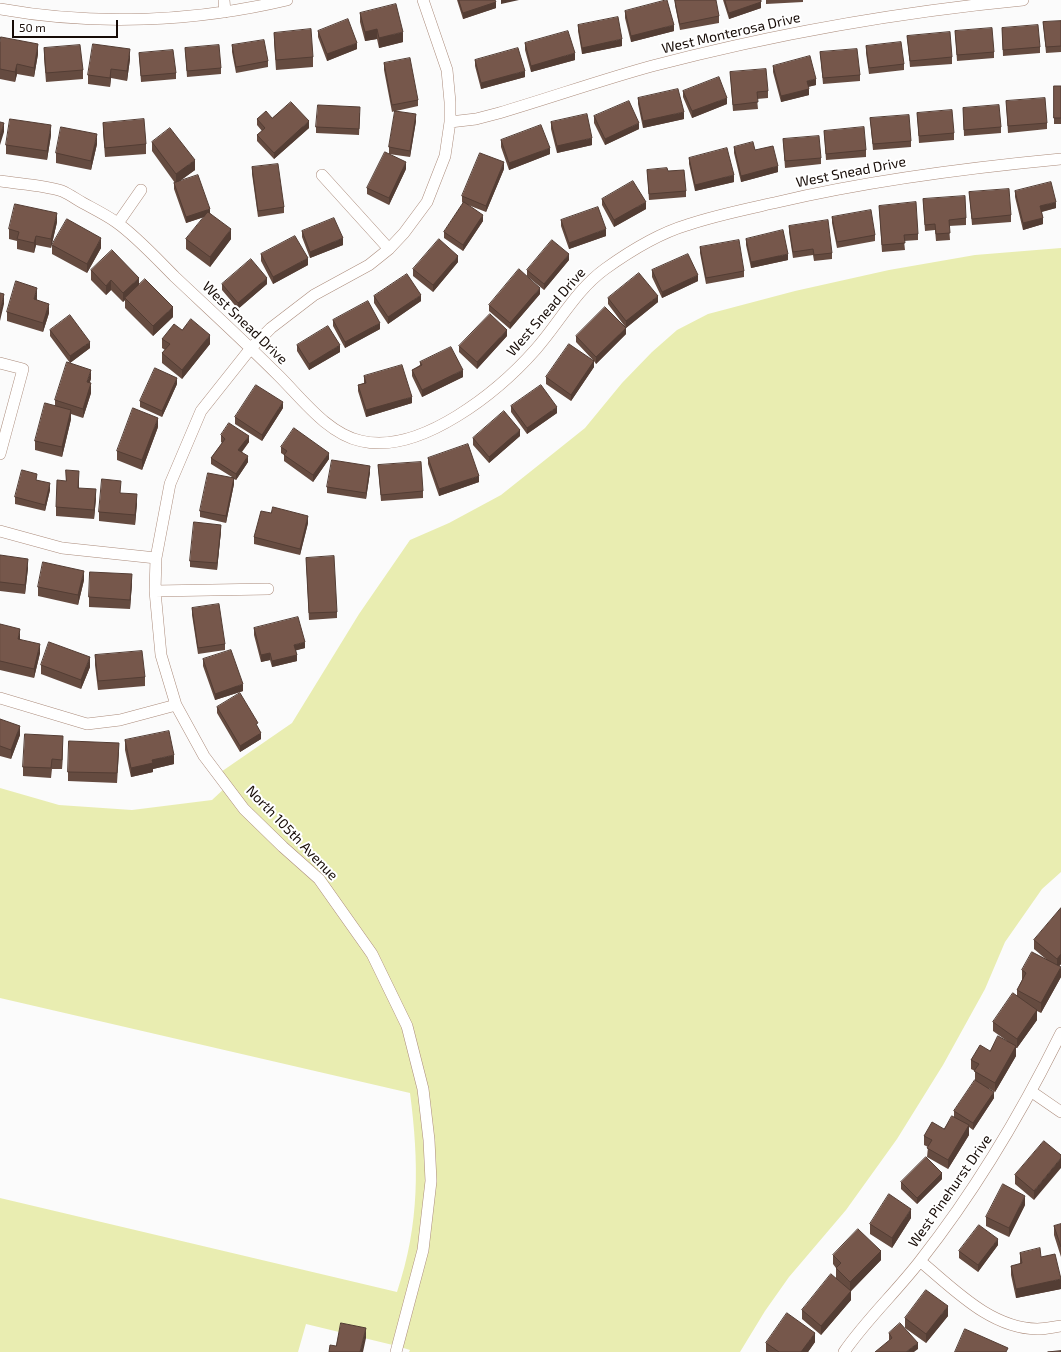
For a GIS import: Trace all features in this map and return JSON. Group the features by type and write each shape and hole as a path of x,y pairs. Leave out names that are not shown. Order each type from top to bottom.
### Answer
{"street":[{"path":"224,0 225,12"},
{"path":"0,9 64,17 114,19 225,12 287,0"},
{"name":"North 105th Avenue","path":"396,1352 423,1250 431,1181 429,1140 424,1096 407,1026 372,954 346,914 319,879 283,847 244,808 204,756 176,705 161,655 155,591 156,558 170,484 201,411 250,348 290,313 314,295 369,265 389,249 412,224 427,202 445,156 450,122 447,70 423,0"},
{"name":"West Monterosa Drive","path":"450,122 476,119 499,113 652,66 793,34 930,10 1023,0"},
{"name":"West Snead Drive","path":"0,181 62,191 118,223 326,422 341,433 364,442 376,443 400,441 428,432 449,421 482,398 513,372 536,349 576,298 599,273 625,255 654,239 685,225 804,196 906,176 980,166 1061,159"},
{"path":"322,175 389,249"},
{"path":"118,223 141,190"},
{"path":"0,363 23,369 0,454"},
{"path":"0,531 62,548 156,558"},
{"path":"155,591 268,589"},
{"path":"0,698 87,724 120,720 176,705"},
{"name":"West Pinehurst Drive","path":"844,1352 920,1261 988,1167 1032,1092 1061,1033"},
{"path":"1032,1092 1061,1112"},
{"path":"920,1261 976,1307 1007,1324 1036,1329 1061,1326"}],"green space":[{"path":"1061,248 1061,872 1042,889 1005,942 985,989 943,1065 897,1139 846,1210 789,1277 765,1311 740,1352 409,1352 410,1350 397,1346 306,1324 298,1352 0,1352 0,1198 397,1292 405,1267 414,1217 416,1168 410,1093 0,998 0,788 59,805 132,810 212,800 227,786 218,774 292,723 359,614 410,540 449,523 501,495 585,428 622,383 652,352 677,330 708,314 795,291 889,270 975,255"}],"building":[{"path":"459,0 495,0 496,2 463,13"},
{"path":"667,0 674,25 631,36 625,11"},
{"path":"675,0 716,0 719,16 680,24"},
{"path":"725,0 761,0 761,2 729,13"},
{"path":"396,4 403,32 379,38 377,29 365,32 360,13"},
{"path":"618,17 622,39 582,48 578,25"},
{"path":"348,19 357,43 327,54 318,31"},
{"path":"1061,21 1061,46 1046,47 1043,22"},
{"path":"1038,25 1040,47 1003,50 1002,28"},
{"path":"992,28 994,52 957,55 955,31"},
{"path":"311,29 313,57 276,60 274,33"},
{"path":"568,31 575,53 531,66 525,43"},
{"path":"950,32 952,57 910,61 907,36"},
{"path":"1,37 38,44 34,68 17,64 15,72 0,69"},
{"path":"264,40 268,61 236,67 232,45"},
{"path":"901,42 904,64 869,68 866,46"},
{"path":"93,44 130,49 127,71 111,69 110,78 88,75"},
{"path":"80,45 83,70 46,73 44,48"},
{"path":"219,45 221,68 187,71 185,48"},
{"path":"518,48 525,71 481,83 475,60"},
{"path":"857,49 860,75 823,78 820,52"},
{"path":"173,50 176,73 141,76 139,53"},
{"path":"810,56 816,79 807,81 809,89 781,96 773,66"},
{"path":"410,58 418,100 392,105 384,63"},
{"path":"766,69 768,91 757,92 758,102 733,105 730,72"},
{"path":"719,77 727,98 692,111 683,91"},
{"path":"1054,86 1061,86 1061,118 1054,118"},
{"path":"678,89 684,112 643,121 638,98"},
{"path":"1045,98 1047,123 1008,126 1006,101"},
{"path":"629,101 639,123 605,139 594,116"},
{"path":"291,102 309,121 274,153 257,135 265,128 257,119 266,111 272,118"},
{"path":"318,105 360,107 359,129 316,127"},
{"path":"999,105 1001,127 964,130 963,108"},
{"path":"952,110 954,133 919,136 917,113"},
{"path":"395,111 416,114 410,151 389,147"},
{"path":"587,114 592,138 557,146 551,122"},
{"path":"909,115 911,141 873,144 870,118"},
{"path":"10,119 51,125 47,151 6,145"},
{"path":"144,119 146,144 105,148 103,123"},
{"path":"0,122 4,123 0,136"},
{"path":"541,125 550,148 509,163 501,140"},
{"path":"61,127 97,134 91,161 56,153"},
{"path":"864,127 866,150 826,154 824,131"},
{"path":"170,128 195,160 176,174 152,142"},
{"path":"819,136 821,158 785,161 783,139"},
{"path":"753,142 755,150 773,146 778,166 741,176 734,147"},
{"path":"727,148 734,175 695,185 689,158"},
{"path":"385,152 406,162 389,198 367,188"},
{"path":"480,153 504,162 486,206 462,196"},
{"path":"278,164 284,207 258,211 252,167"},
{"path":"667,168 668,171 684,170 686,191 649,194 647,170"},
{"path":"198,175 210,209 186,217 174,183"},
{"path":"633,181 646,202 614,220 602,199"},
{"path":"1051,182 1056,202 1040,206 1043,218 1023,223 1015,191"},
{"path":"1009,189 1011,215 972,219 969,192"},
{"path":"965,196 966,218 949,220 950,233 936,234 935,224 925,225 923,199"},
{"path":"464,202 483,215 463,245 444,232"},
{"path":"916,202 918,234 904,235 905,243 882,245 879,206"},
{"path":"15,204 57,213 51,239 36,236 34,243 17,239 19,232 9,229"},
{"path":"598,207 606,229 569,243 561,220"},
{"path":"871,210 875,235 837,242 832,217"},
{"path":"208,212 231,229 210,257 186,239"},
{"path":"334,218 343,238 310,252 302,231"},
{"path":"67,219 101,238 87,264 52,245"},
{"path":"828,220 832,253 814,255 813,249 793,252 789,226"},
{"path":"783,230 788,254 751,262 746,239"},
{"path":"295,236 308,258 273,277 261,254"},
{"path":"439,239 458,256 433,285 413,269"},
{"path":"552,240 569,254 544,284 527,270"},
{"path":"739,240 744,271 706,278 700,247"},
{"path":"112,250 139,278 123,293 111,280 106,286 91,270"},
{"path":"688,254 698,275 662,292 652,270"},
{"path":"251,259 267,278 238,303 222,284"},
{"path":"519,269 540,288 510,323 489,305"},
{"path":"639,273 658,296 626,321 608,298"},
{"path":"407,274 421,295 388,317 374,296"},
{"path":"145,279 173,307 153,326 125,298"},
{"path":"16,281 37,288 34,299 49,304 43,323 7,312"},
{"path":"0,293 4,294 0,312"},
{"path":"368,301 380,323 345,342 333,320"},
{"path":"605,307 626,328 596,357 576,336"},
{"path":"490,314 507,330 477,362 459,346"},
{"path":"70,315 90,342 70,356 50,330"},
{"path":"191,319 210,335 182,370 162,353 170,344 162,339 174,324 182,330"},
{"path":"328,326 340,345 309,364 297,345"},
{"path":"569,344 594,361 571,395 546,377"},
{"path":"451,347 463,370 422,390 412,370 422,365 420,362"},
{"path":"67,362 91,370 87,382 91,383 83,409 55,400"},
{"path":"402,365 412,397 366,410 358,385 366,383 364,376"},
{"path":"155,368 177,378 162,411 140,401"},
{"path":"256,385 283,402 262,435 235,417"},
{"path":"541,385 557,407 527,428 511,406"},
{"path":"45,403 71,410 62,447 35,441"},
{"path":"133,408 158,418 142,460 117,451"},
{"path":"504,411 520,430 489,457 473,438"},
{"path":"229,423 249,436 238,450 248,456 236,474 211,458 225,439 221,435"},
{"path":"294,428 329,453 313,475 284,455 287,451 281,447"},
{"path":"468,444 479,476 439,489 428,458"},
{"path":"332,460 370,466 366,493 327,487"},
{"path":"421,462 423,491 381,495 378,465"},
{"path":"22,470 37,474 36,480 50,483 45,505 15,497"},
{"path":"66,470 79,471 78,488 96,489 94,510 56,507 57,480 66,481"},
{"path":"208,473 234,478 226,516 200,511"},
{"path":"102,479 121,481 120,493 137,494 135,515 99,512"},
{"path":"273,507 308,516 300,549 254,537 261,511 271,513"},
{"path":"194,522 221,525 217,563 190,561"},
{"path":"0,555 28,559 25,585 0,582"},
{"path":"334,556 337,612 309,613 306,558"},
{"path":"43,562 84,571 78,595 38,587"},
{"path":"90,572 132,574 130,600 89,597"},
{"path":"219,604 225,644 198,648 192,608"},
{"path":"298,617 305,642 294,645 297,655 272,661 270,653 261,655 254,628"},
{"path":"0,624 20,629 18,639 40,644 34,669 0,661"},
{"path":"49,642 90,657 81,680 41,665"},
{"path":"231,650 243,684 215,694 203,659"},
{"path":"142,651 145,677 98,681 95,655"},
{"path":"240,693 258,723 256,724 261,733 240,746 217,707"},
{"path":"0,719 20,726 11,750 0,746"},
{"path":"169,731 174,755 152,760 153,763 131,768 125,740"},
{"path":"25,734 63,736 62,760 52,759 51,768 23,767"},
{"path":"69,741 119,743 117,773 68,772"},
{"path":"1061,908 1061,954 1057,959 1034,940"},
{"path":"1032,952 1061,967 1041,1003 1017,990 1026,973 1022,970"},
{"path":"1013,993 1037,1010 1017,1039 993,1022"},
{"path":"998,1036 1016,1046 995,1083 974,1071 979,1064 971,1060 980,1045 990,1051"},
{"path":"975,1080 994,1092 973,1123 954,1111"},
{"path":"952,1116 969,1125 948,1160 927,1148 932,1140 924,1136 932,1122 944,1129"},
{"path":"1044,1141 1061,1155 1061,1158 1034,1191 1015,1175"},
{"path":"926,1157 942,1173 917,1198 901,1182"},
{"path":"1003,1184 1025,1196 1009,1228 986,1217"},
{"path":"889,1194 911,1209 892,1238 870,1224"},
{"path":"1061,1224 1061,1247 1054,1226"},
{"path":"979,1225 998,1239 978,1265 959,1251"},
{"path":"858,1229 881,1251 850,1282 836,1268 841,1263 833,1255"},
{"path":"1040,1248 1041,1257 1055,1254 1061,1279 1016,1289 1011,1266 1022,1263 1020,1253"},
{"path":"831,1274 851,1291 821,1326 802,1310"},
{"path":"926,1290 948,1306 926,1334 905,1318"},
{"path":"787,1313 815,1333 801,1352 779,1352 766,1343"},
{"path":"341,1323 366,1328 360,1352 329,1352 330,1345 336,1346"},
{"path":"900,1323 918,1343 906,1352 875,1352 892,1338 889,1333"},
{"path":"965,1329 1008,1348 1006,1352 955,1352"}]}
